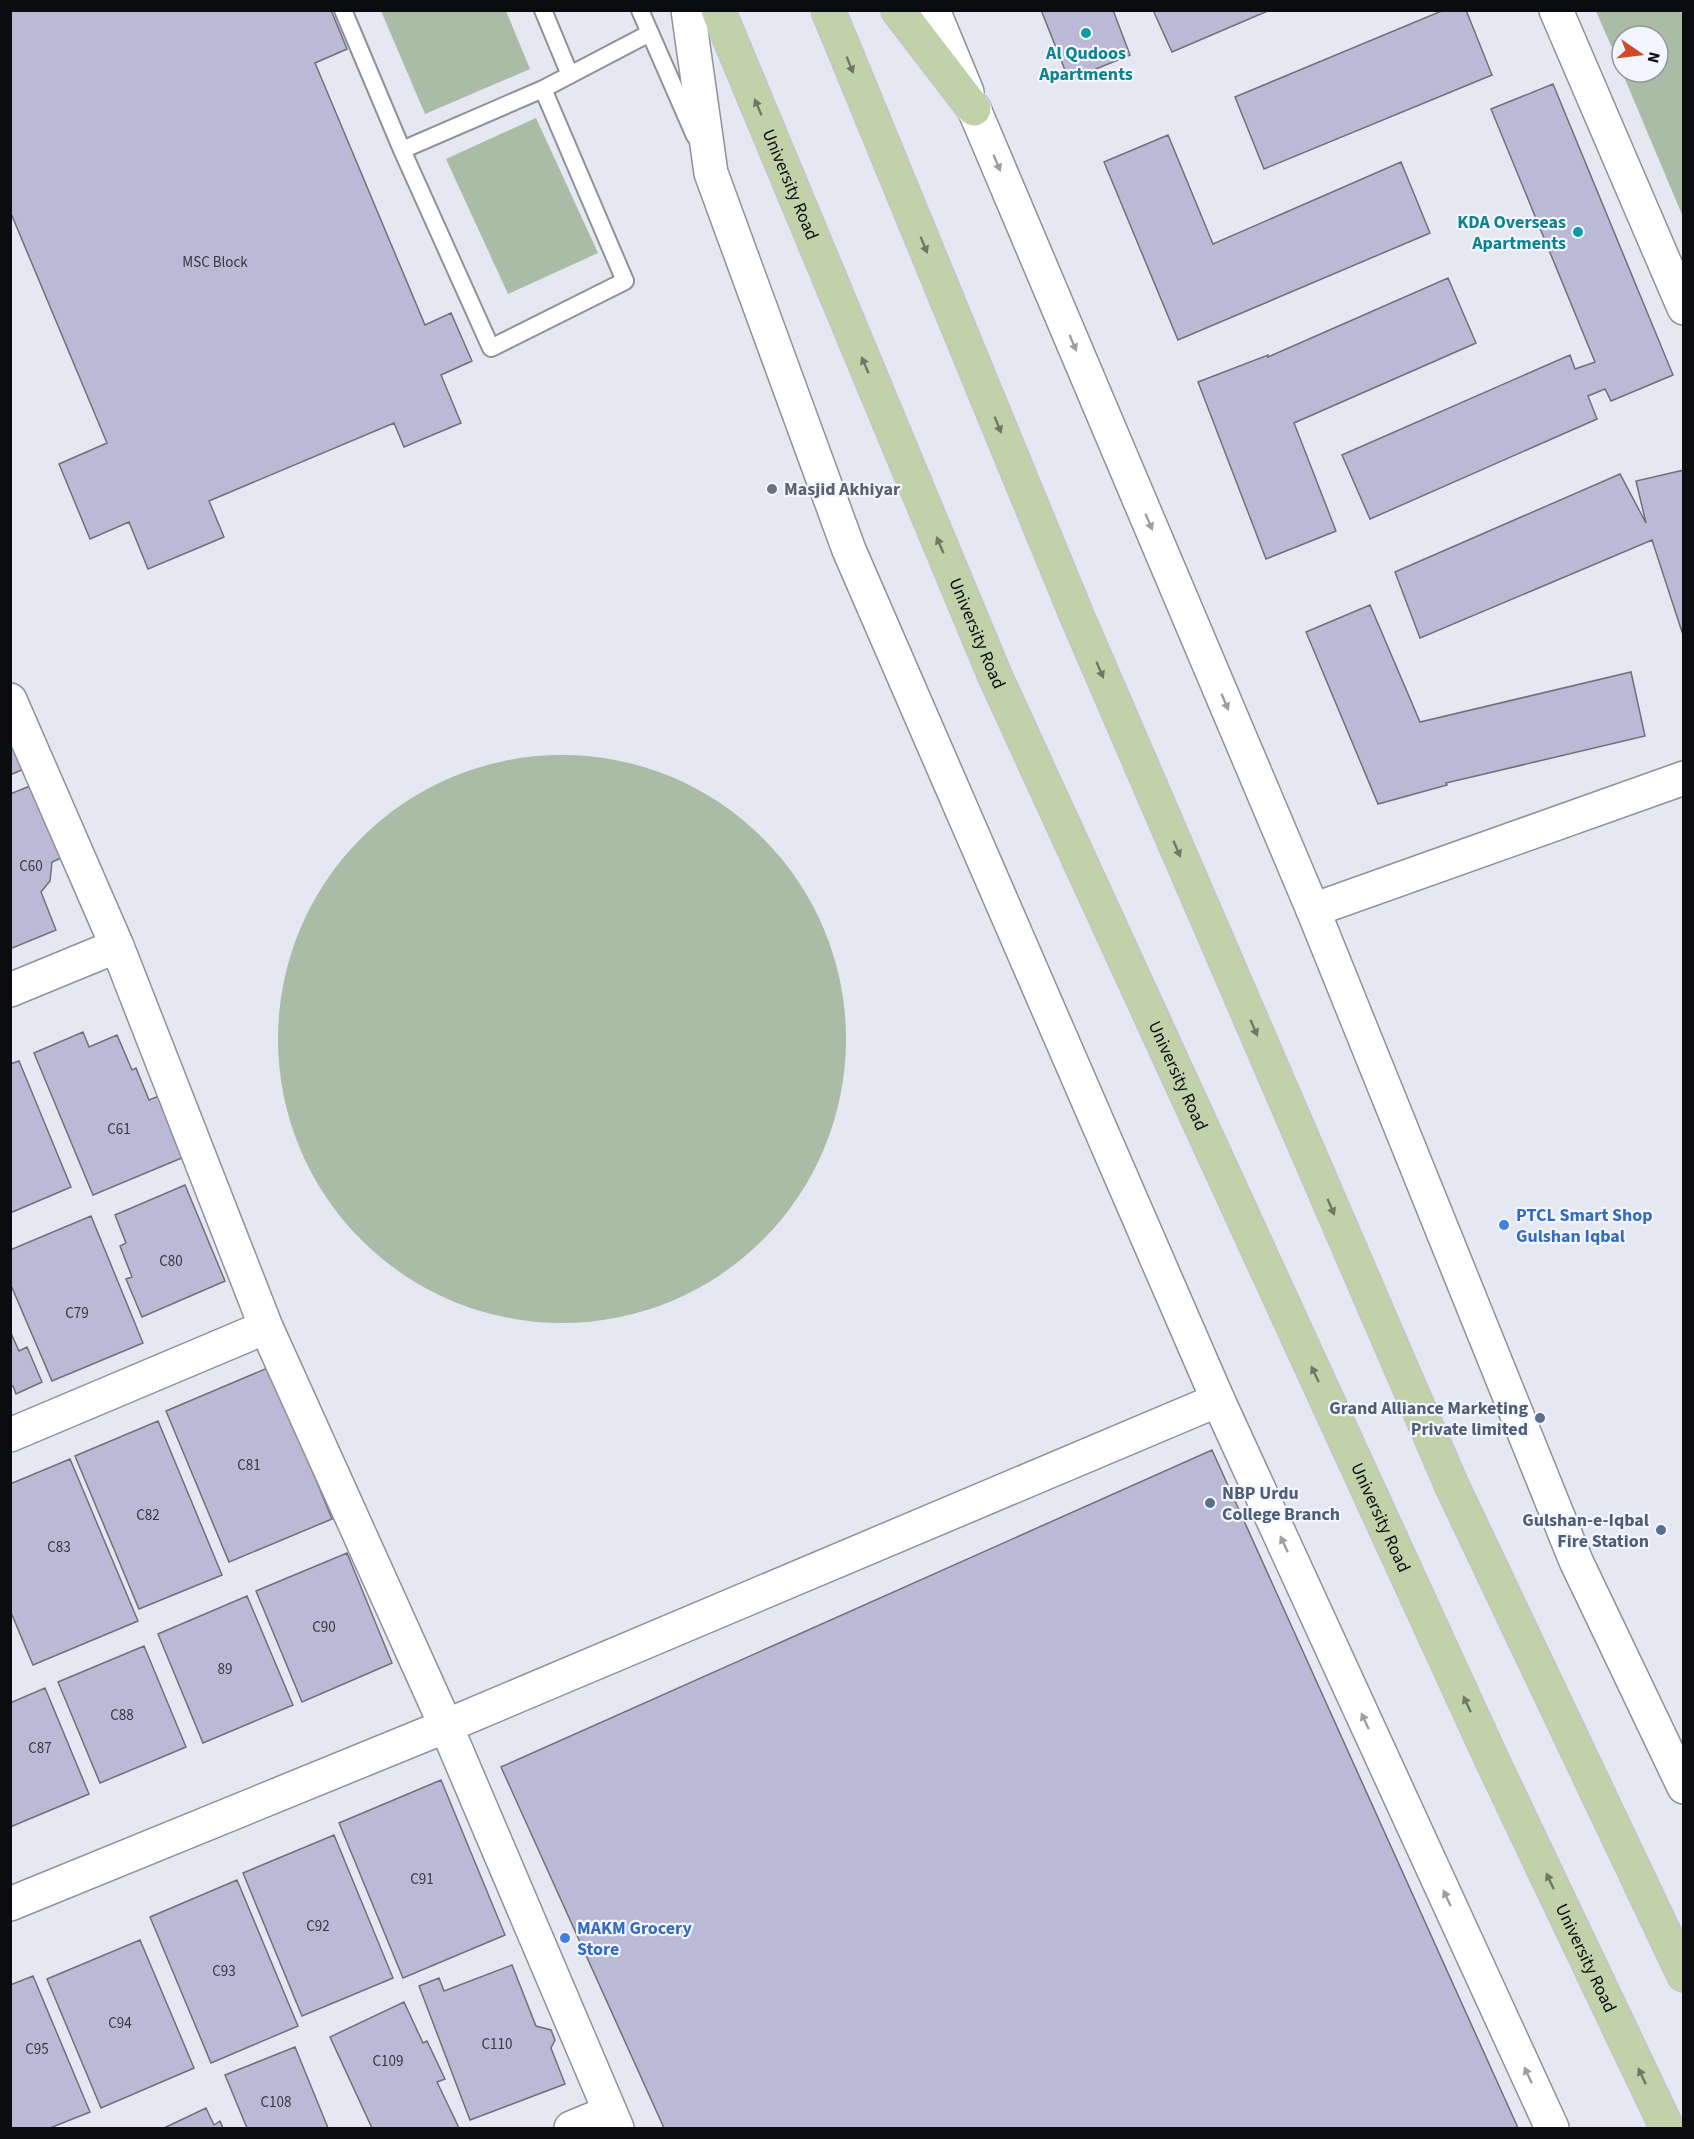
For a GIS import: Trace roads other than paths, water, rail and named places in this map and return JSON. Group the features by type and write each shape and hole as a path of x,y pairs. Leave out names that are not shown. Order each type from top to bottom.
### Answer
{"main road":[{"name":"University Road","path":"718,10 995,676 1487,1749 1667,2128"},
{"path":"828,10 1077,616 1452,1486 1683,1975"},
{"path":"898,10 974,109"}],"street":[{"path":"688,10 711,173 849,550 1218,1400 1552,2128"},
{"path":"933,10 1313,910 1576,1561 1683,1787"},
{"path":"1556,10 1683,308"},
{"path":"10,700 117,946 266,1328 446,1726 613,2120 571,2128"},
{"path":"1313,910 1683,778"},
{"path":"10,990 117,946"},
{"path":"10,1435 266,1328"},
{"path":"10,1904 446,1726 1218,1400"}],"lane":[{"path":"343,10 402,150 491,348 625,281 543,89"},
{"path":"543,10 570,75"},
{"path":"640,10 711,173"},
{"path":"402,150 543,89 650,33"}],"place":[{"name":"Al Qudoos Apartments","path":"1086,33"},
{"name":"KDA Overseas Apartments","path":"1578,232"},
{"name":"Masjid Akhiyar","path":"772,489"},
{"name":"PTCL Smart Shop Gulshan Iqbal","path":"1504,1225"},
{"name":"Grand Alliance Marketing Private limited","path":"1540,1418"},
{"name":"NBP Urdu College Branch","path":"1210,1503"},
{"name":"Gulshan-e-Iqbal Fire Station","path":"1661,1530"},
{"name":"MAKM Grocery Store","path":"565,1938"}]}
